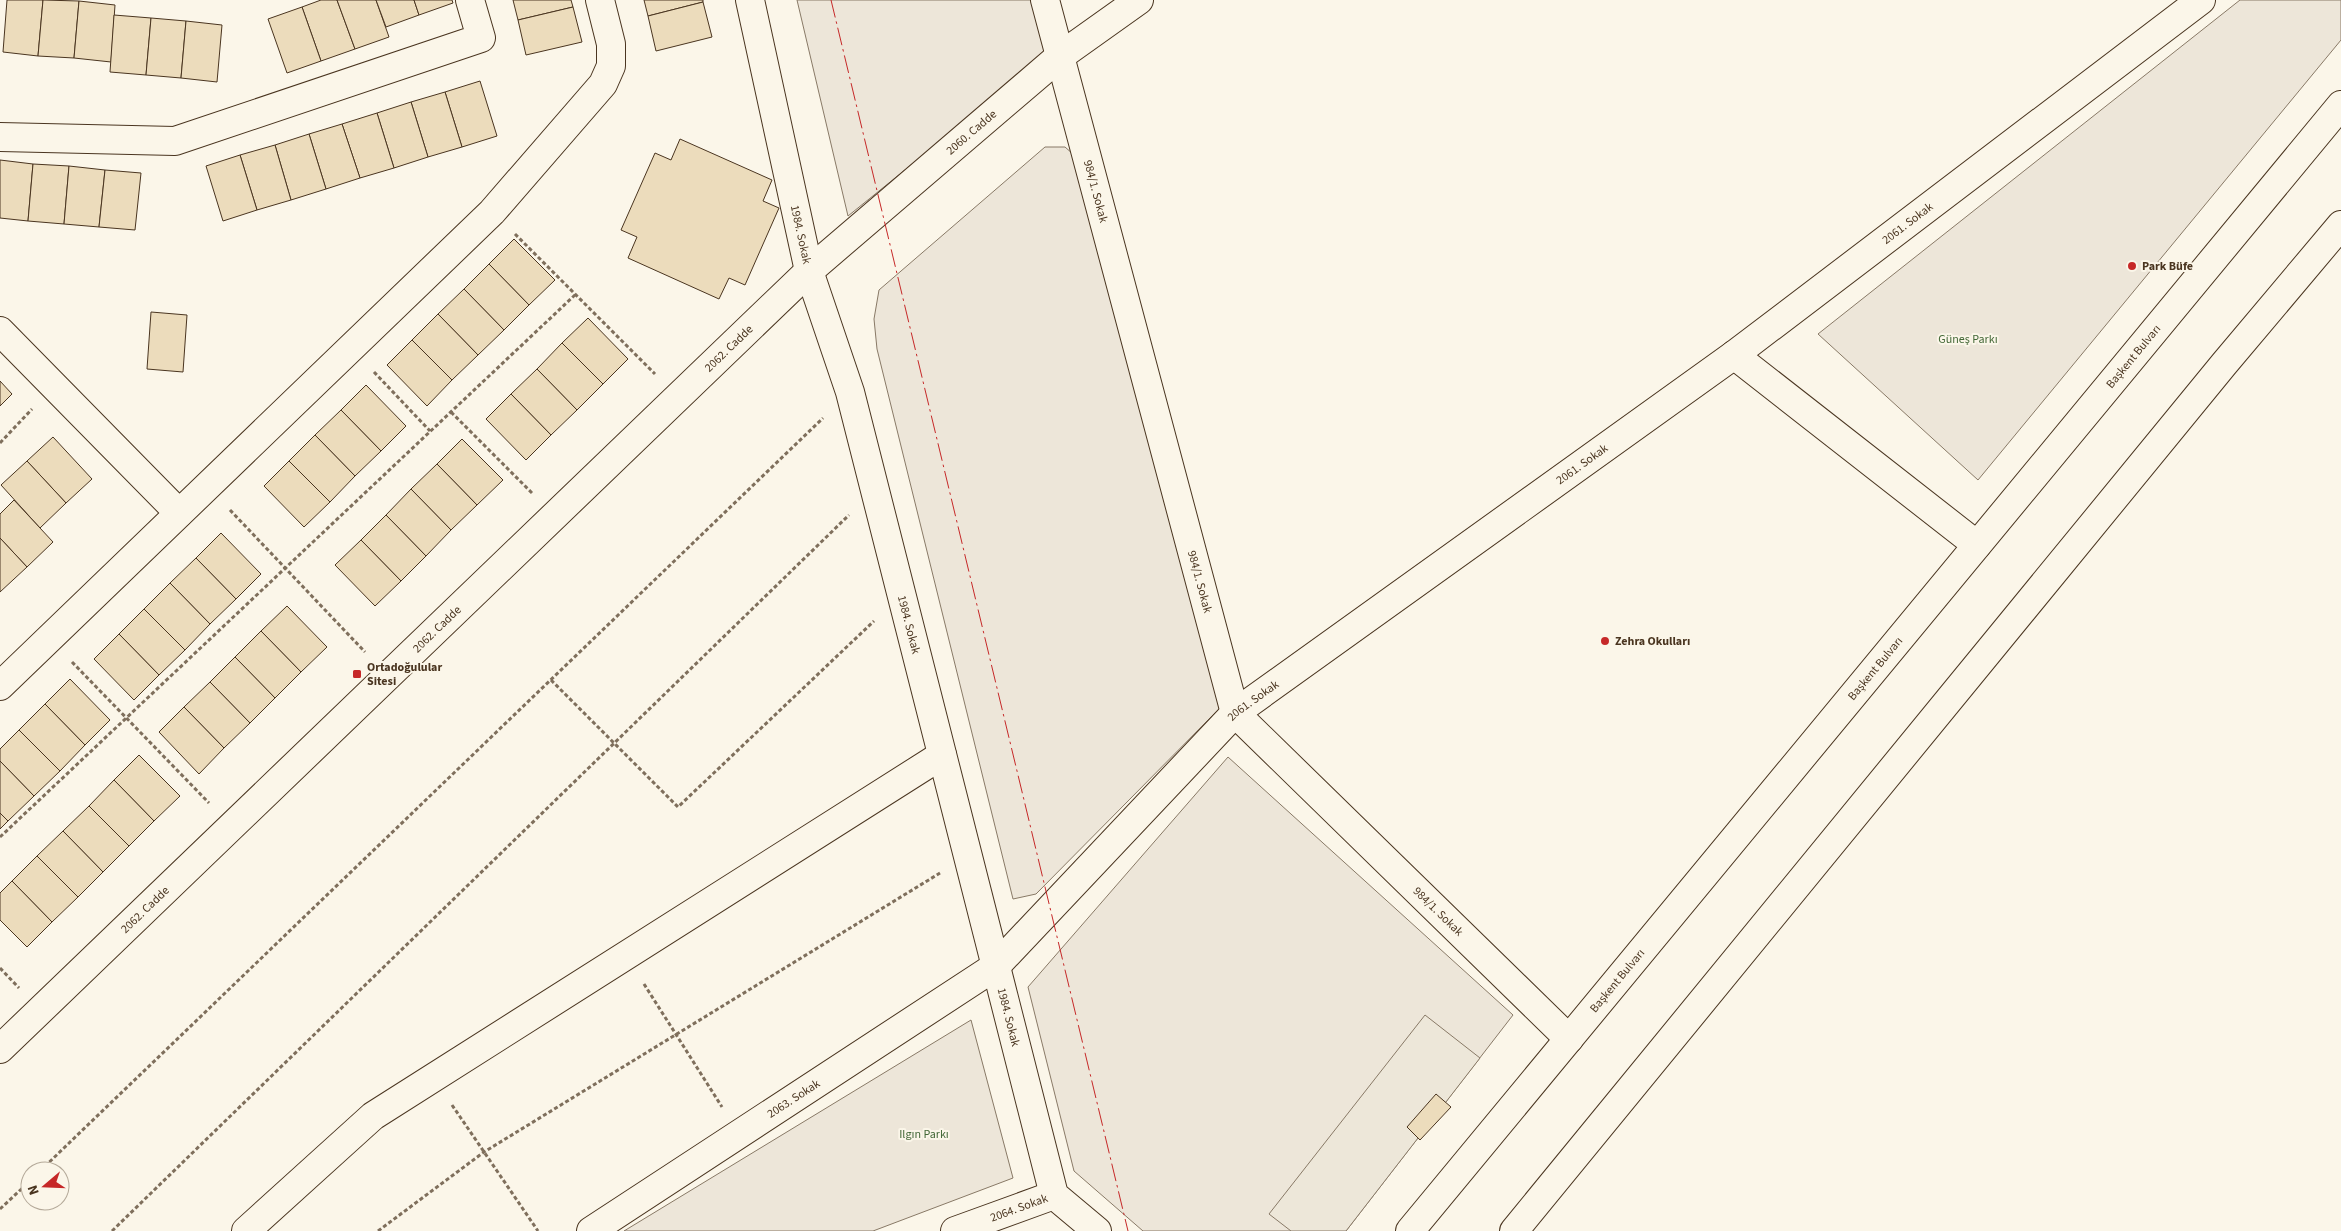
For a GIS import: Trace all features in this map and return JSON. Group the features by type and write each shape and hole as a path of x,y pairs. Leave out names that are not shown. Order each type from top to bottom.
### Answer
{"street":[{"path":"0,137 175,141 481,38 470,0"},
{"path":"0,686 492,212 603,84 611,66 611,44 600,0"},
{"name":"1984. Sokak","path":"750,0 809,271 850,392 1054,1195"},
{"name":"984/1. Sokak","path":"1045,0 1235,713 1569,1039"},
{"name":"2060. Cadde","path":"809,271 1059,57 1139,0"},
{"name":"2061. Sokak","path":"996,966 1235,713 1734,355 2201,0"},
{"name":"Başkent Bulvarı","path":"1410,1231 2341,105"},
{"path":"1514,1231 2341,224"},
{"name":"2062. Cadde","path":"0,1049 809,271"},
{"path":"0,331 179,513"},
{"path":"1734,355 1977,545"},
{"path":"246,1231 373,1116 942,755"},
{"name":"2063. Sokak","path":"591,1231 739,1136 996,966"},
{"path":"1054,1195 1097,1231"},
{"name":"2064. Sokak","path":"955,1231 1054,1195"}],"path":[{"path":"492,212 679,398"},
{"path":"0,836 576,294"},
{"path":"350,348 430,431"},
{"path":"0,443 54,386"},
{"path":"50,1161 850,392"},
{"path":"450,412 554,515"},
{"path":"207,486 387,675"},
{"path":"112,1231 874,490"},
{"path":"551,680 678,807 902,595"},
{"path":"49,639 231,826"},
{"path":"378,1231 484,1152 968,856"},
{"path":"626,956 739,1136"},
{"path":"434,1078 538,1231"},
{"path":"0,1209 20,1190"}],"green space":[{"path":"797,0 1046,0 1050,47 1035,65 848,216"},
{"name":"Güneş Parkı","path":"2240,0 2341,0 2341,40 1978,480 1818,334"},
{"path":"1045,147 1065,147 1081,161 1220,708 1036,894 1013,899 877,349 874,319 879,290"},
{"path":"1228,757 1513,1015 1346,1231 1143,1231 1074,1171 1028,987"},
{"name":"Ilgın Parkı","path":"971,1020 1013,1178 873,1231 624,1231"}],"shaded area":[{"path":"1425,1015 1480,1058 1346,1231 1291,1231 1269,1214"}],"building":[{"path":"7,0 43,0 38,56 3,52"},
{"path":"43,0 79,1 74,58 38,56"},
{"path":"321,0 337,0 355,49 321,61 302,7"},
{"path":"337,0 376,0 389,37 355,49"},
{"path":"376,0 414,0 419,15 386,27"},
{"path":"414,0 452,0 453,3 419,15"},
{"path":"513,0 571,0 573,7 518,20"},
{"path":"644,0 703,0 703,2 648,16"},
{"path":"79,1 115,5 111,62 74,58"},
{"path":"703,2 712,37 656,51 648,16"},
{"path":"302,7 321,61 287,73 268,19"},
{"path":"573,7 582,42 526,55 518,20"},
{"path":"114,15 151,18 146,75 110,72"},
{"path":"151,18 186,21 181,78 146,75"},
{"path":"186,21 222,25 217,82 181,78"},
{"path":"480,81 497,136 462,147 445,92"},
{"path":"445,92 462,147 428,157 411,102"},
{"path":"411,102 428,157 394,168 377,113"},
{"path":"377,113 394,168 360,178 342,124"},
{"path":"342,124 360,178 326,189 309,134"},
{"path":"309,134 326,189 291,200 275,145"},
{"path":"680,139 772,180 763,201 779,208 745,285 729,278 719,299 628,258 637,237 621,230 655,153 671,160"},
{"path":"275,145 291,200 257,210 240,155"},
{"path":"240,155 257,210 223,221 206,166"},
{"path":"0,160 33,164 28,221 0,218"},
{"path":"33,164 69,166 64,224 28,221"},
{"path":"69,166 105,170 99,227 64,224"},
{"path":"105,170 141,173 135,230 99,227"},
{"path":"514,239 555,280 529,305 489,264"},
{"path":"489,264 529,305 504,330 464,289"},
{"path":"464,289 504,330 478,355 438,314"},
{"path":"151,312 187,315 183,372 147,369"},
{"path":"438,314 478,355 452,380 412,340"},
{"path":"588,318 628,359 603,384 562,343"},
{"path":"412,340 452,380 427,406 387,365"},
{"path":"562,343 603,384 577,410 537,369"},
{"path":"537,369 577,410 551,435 511,394"},
{"path":"0,381 12,394 0,406"},
{"path":"366,385 406,426 381,451 341,410"},
{"path":"511,394 551,435 526,460 486,419"},
{"path":"341,410 381,451 355,476 315,435"},
{"path":"315,435 355,476 330,502 289,461"},
{"path":"53,437 92,479 66,503 27,461"},
{"path":"462,439 503,480 477,505 437,464"},
{"path":"27,461 66,503 40,528 1,485"},
{"path":"289,461 330,502 304,527 264,486"},
{"path":"437,464 477,505 451,530 411,489"},
{"path":"411,489 451,530 426,556 386,515"},
{"path":"14,500 53,542 27,567 0,538 0,514"},
{"path":"386,515 426,556 401,581 361,540"},
{"path":"221,533 261,574 236,599 196,558"},
{"path":"0,538 27,567 0,592"},
{"path":"361,540 401,581 375,606 335,565"},
{"path":"196,558 236,599 210,624 170,583"},
{"path":"170,583 210,624 185,650 144,609"},
{"path":"287,606 327,647 301,672 261,631"},
{"path":"144,609 185,650 159,675 119,634"},
{"path":"261,631 301,672 275,698 235,657"},
{"path":"119,634 159,675 134,700 94,659"},
{"path":"235,657 275,698 250,723 210,682"},
{"path":"70,679 110,720 85,745 45,704"},
{"path":"210,682 250,723 224,748 184,707"},
{"path":"45,704 85,745 60,771 19,730"},
{"path":"184,707 224,748 199,774 159,732"},
{"path":"19,730 60,771 34,796 0,761 0,749"},
{"path":"139,755 180,796 154,821 114,780"},
{"path":"0,761 34,796 8,821 0,813"},
{"path":"114,780 154,821 129,846 89,806"},
{"path":"89,806 129,846 103,872 63,831"},
{"path":"0,813 8,821 0,829"},
{"path":"63,831 103,872 78,897 37,856"},
{"path":"37,856 78,897 52,922 12,881"},
{"path":"12,881 52,922 27,947 0,920 0,893"},
{"path":"1436,1094 1451,1107 1420,1140 1407,1127"}],"power":[{"path":"831,0 1128,1231"}],"place":[{"name":"Park Büfe","path":"2132,266"},
{"name":"Zehra Okulları","path":"1605,641"},
{"name":"Ortadoğulular Sitesi","path":"357,674"}]}
